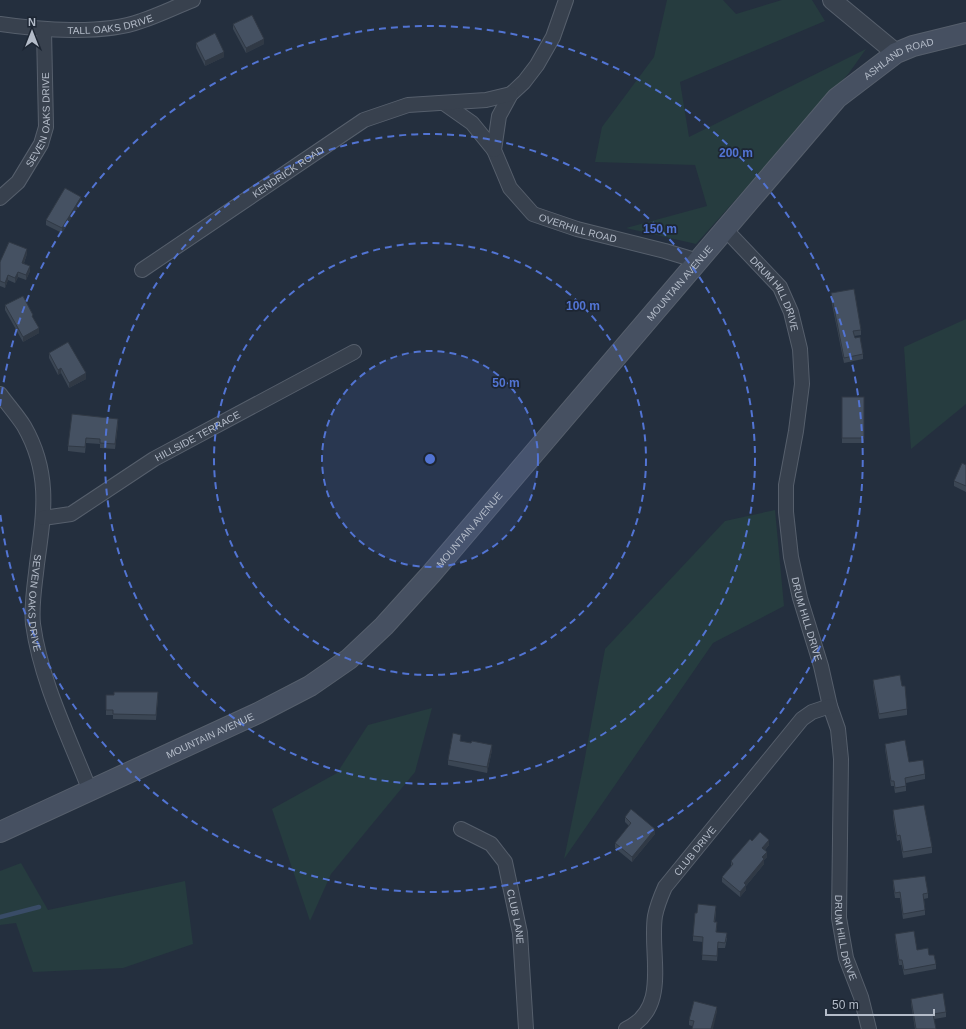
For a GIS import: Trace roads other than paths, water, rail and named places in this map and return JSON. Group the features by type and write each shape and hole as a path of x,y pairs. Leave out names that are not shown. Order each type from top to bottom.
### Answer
{"main road":[{"name":"ASHLAND ROAD","path":"837,98 896,53 913,46 966,33"},
{"name":"MOUNTAIN AVENUE","path":"0,832 258,713 310,686 349,659 384,626 427,578 837,98"}],"street":[{"name":"TALL OAKS DRIVE","path":"0,24 44,30 114,28 140,22 192,0"},
{"path":"494,150 499,116 511,94 524,82 537,65 553,37 566,0"},
{"path":"832,0 896,53"},
{"name":"SEVEN OAKS DRIVE","path":"0,198 18,182 41,144 46,127 44,30"},
{"name":"KENDRICK ROAD","path":"142,270 364,120 408,105 445,104 486,100 511,94"},
{"path":"445,104 472,123 494,150"},
{"name":"OVERHILL ROAD","path":"494,150 510,188 533,214 577,229 665,251 698,261"},
{"name":"DRUM HILL DRIVE","path":"725,229 780,287 792,312 800,349 802,384 796,432 786,485 786,512 791,557 800,598 822,666 830,706 838,728 841,759 841,878 839,897 842,938 846,958 866,1012 869,1029"},
{"name":"HILLSIDE TERRACE","path":"43,518 71,514 154,459 354,352"},
{"name":"SEVEN OAKS DRIVE","path":"0,394 23,425 38,454 43,476 43,518 32,606 33,625 49,688 90,791"},
{"name":"CLUB DRIVE","path":"626,1029 642,1017 654,993 656,976 655,917 665,887 802,719 812,712 830,706"},
{"name":"CLUB LANE","path":"461,828 491,844 505,862 520,933 526,1029"}],"waterway":[{"path":"0,917 39,907"}]}
